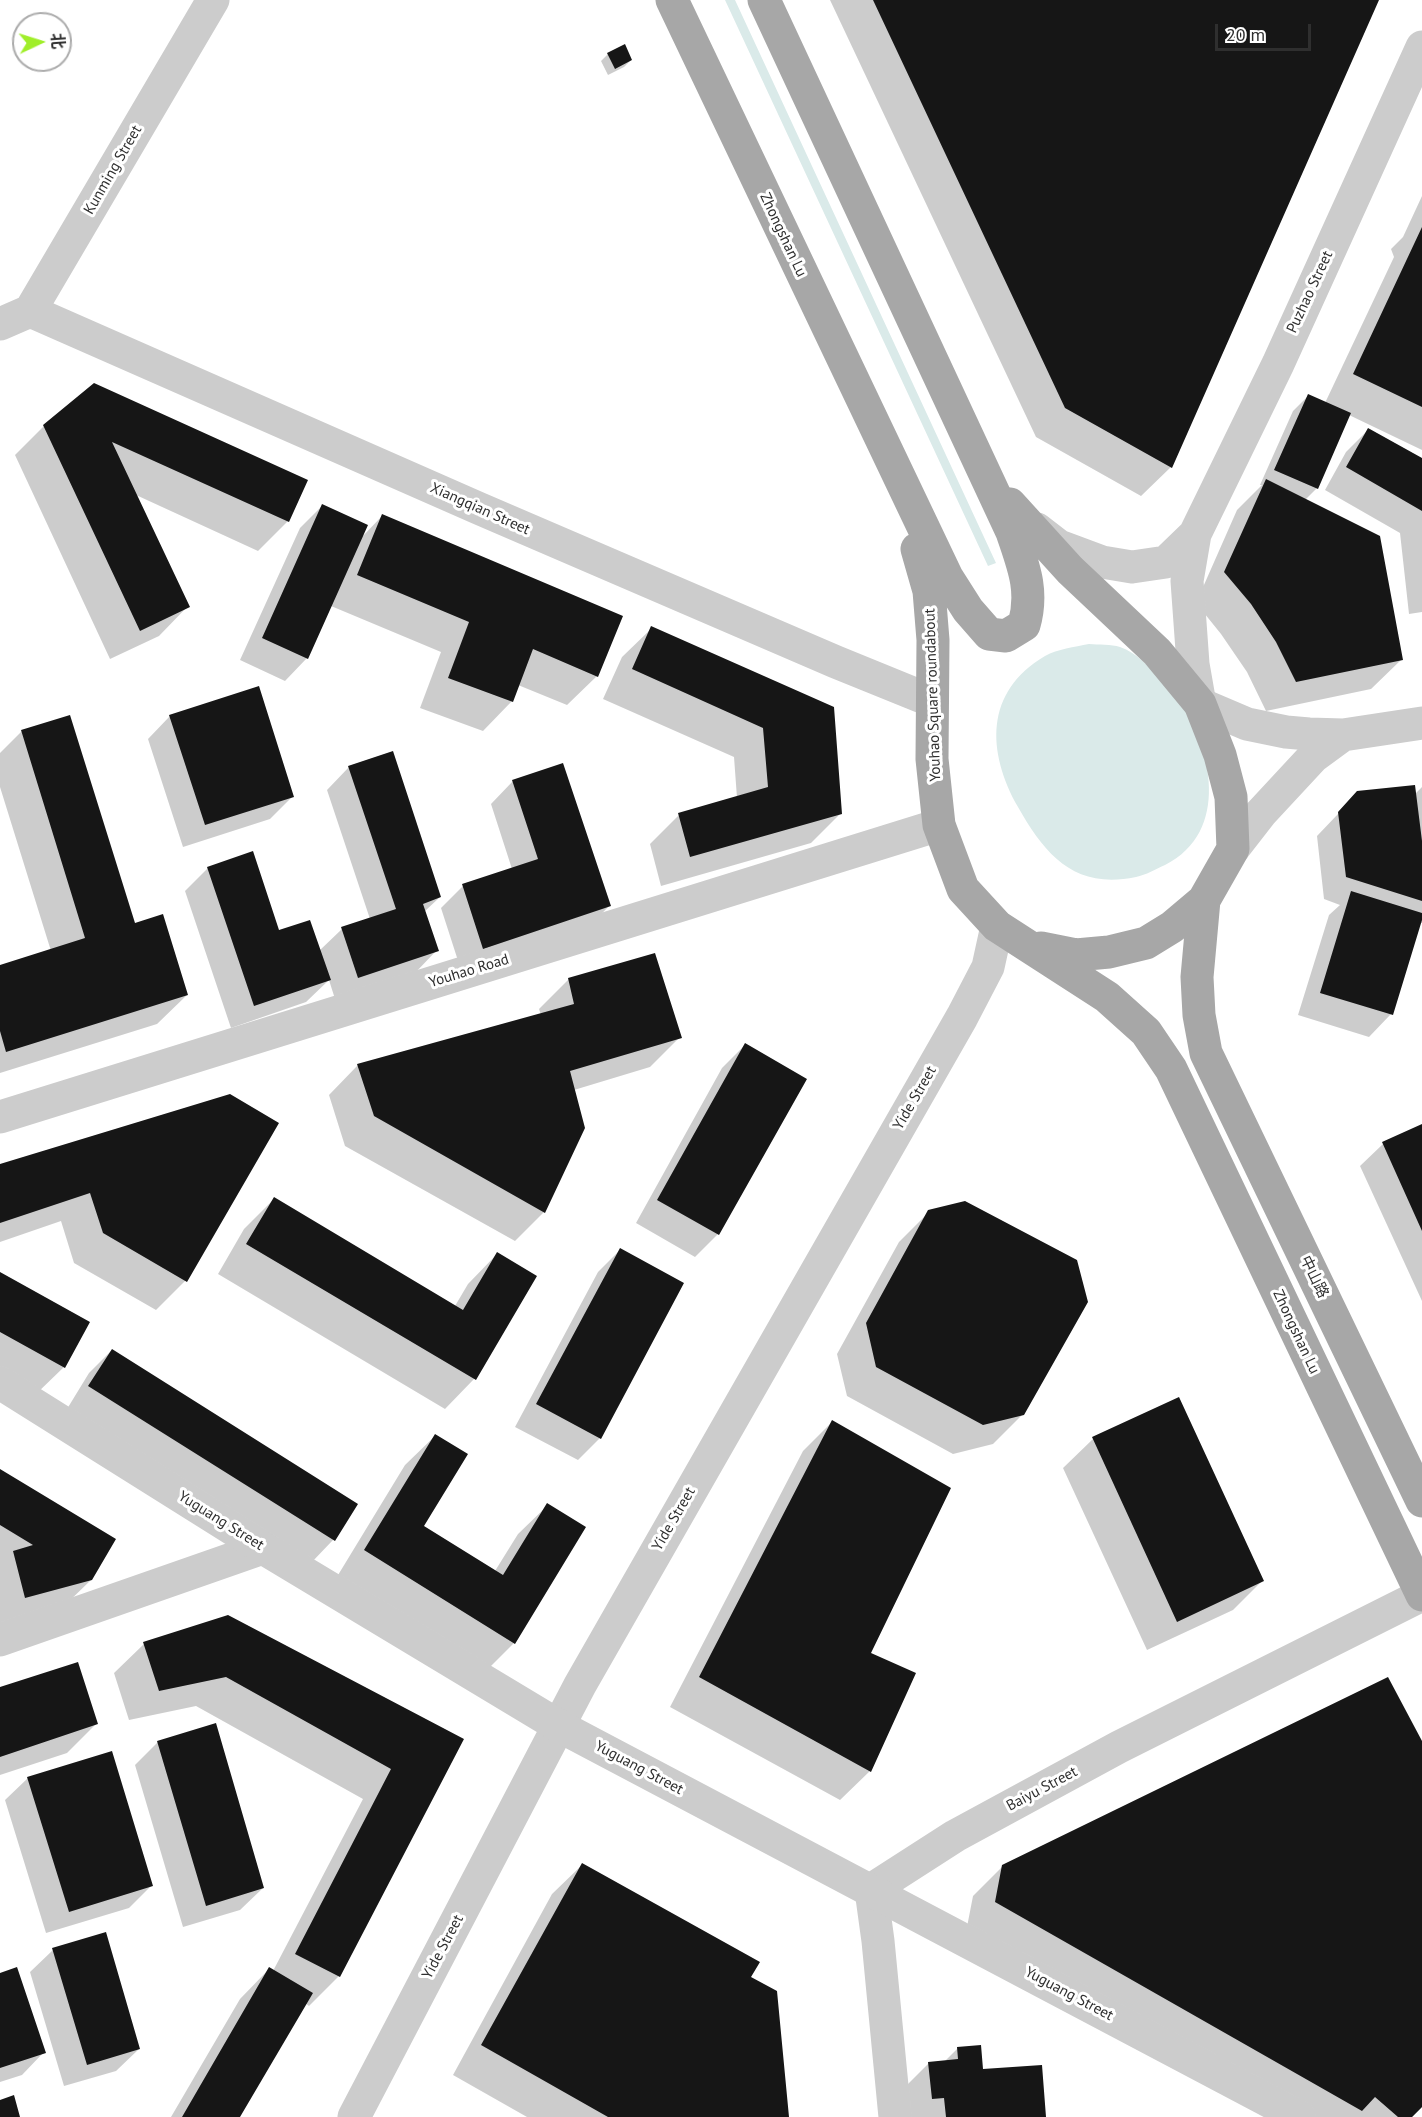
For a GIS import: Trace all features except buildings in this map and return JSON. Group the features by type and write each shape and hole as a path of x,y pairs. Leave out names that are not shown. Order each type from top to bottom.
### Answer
{"main road":[{"name":"Zhongshan Lu","path":"672,0 894,470"},
{"path":"764,0 1012,532 1027,577 1029,609 1024,625 1006,636 989,634 968,610 947,577 894,470"},
{"path":"976,456 1017,514 1070,570 1157,652 1200,704 1220,755 1231,797 1233,849"},
{"name":"Youhao Square roundabout","path":"894,470 929,591 933,640 932,759 939,825 963,889 997,926 1030,946 1076,955 1109,952 1146,943 1172,927 1204,900 1233,849"},
{"name":"中山路","path":"1204,900 1197,977 1198,1015 1206,1053 1422,1502"},
{"name":"Zhongshan Lu","path":"1030,946 1107,997 1146,1032 1171,1069 1422,1595"}],"street":[{"name":"Kunming Street","path":"30,311 213,0"},
{"name":"Puzhao Street","path":"1195,534 1278,364 1422,47"},
{"path":"0,324 30,311"},
{"name":"Xiangqian Street","path":"30,311 478,508 932,702"},
{"path":"1017,514 1059,546 1102,562 1132,567 1166,562 1195,534"},
{"path":"1195,534 1187,581 1193,664 1200,704 1247,724 1286,732 1343,735 1422,723"},
{"path":"1233,849 1261,813 1313,757 1343,735"},
{"name":"Youhao Road","path":"0,1117 939,825"},
{"name":"Yide Street","path":"354,2117 586,1675 962,1017 988,966 997,926"},
{"name":"Yuguang Street","path":"0,1383 263,1548 559,1726 1299,2117"},
{"path":"0,1640 263,1548"},
{"name":"Baiyu Street","path":"871,1890 955,1836 1119,1747 1422,1595"},
{"path":"871,1890 895,2117"}],"shaded area":[{"path":"725,0 735,0 996,563 988,566"},
{"path":"1089,644 1120,647 1142,660 1178,698 1200,740 1206,764 1209,788 1207,811 1200,832 1186,850 1165,865 1136,877 1115,880 1096,878 1064,865 1051,854 1028,824 1008,786 1001,765 997,745 997,724 1001,705 1011,687 1025,671 1045,656"}]}
